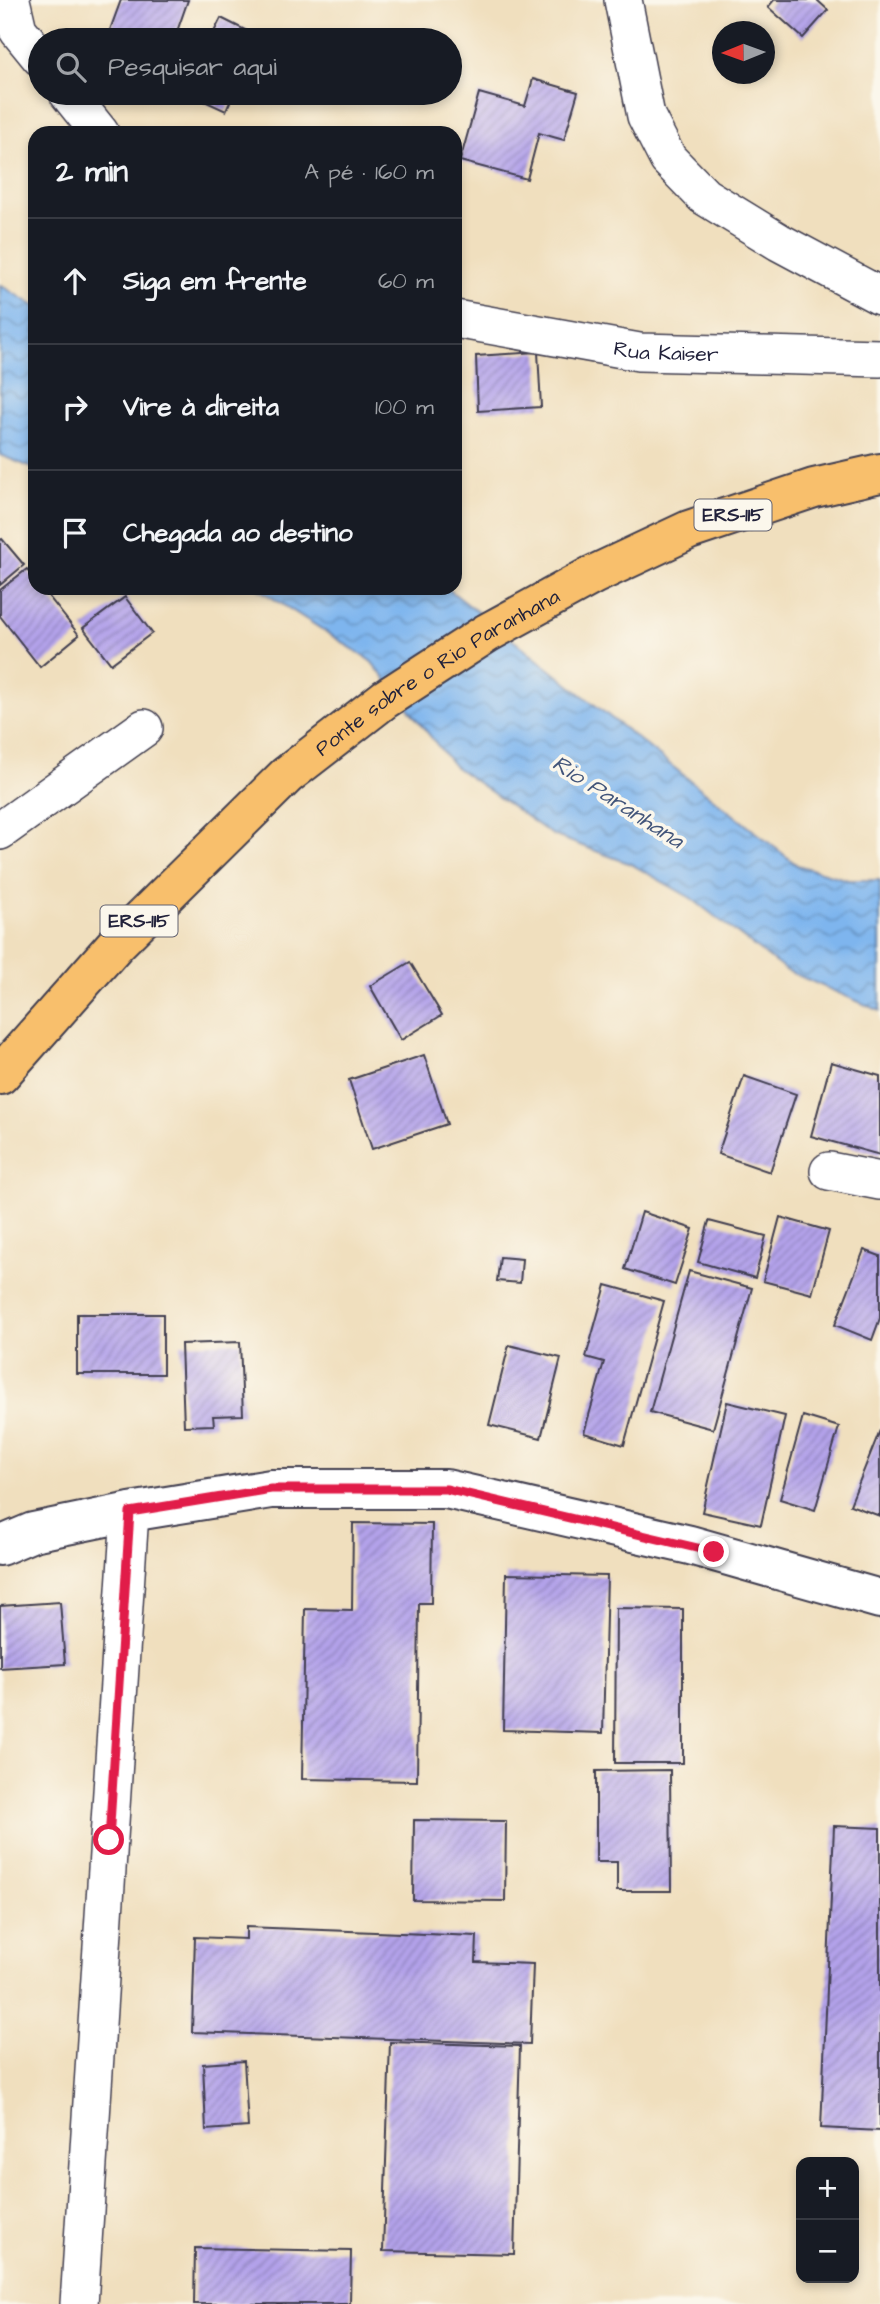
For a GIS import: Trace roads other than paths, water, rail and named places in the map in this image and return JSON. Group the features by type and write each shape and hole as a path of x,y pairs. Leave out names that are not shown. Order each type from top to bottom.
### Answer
{"main road":[{"name":"Ponte sobre o Rio Paranhana","path":"0,1075 116,944 287,775 385,699 487,633 593,575 689,530 814,488 880,473"}],"street":[{"path":"11,0 19,30 28,42"},
{"path":"623,0 646,116 668,159 704,196 779,242 880,296"},
{"path":"78,105 94,126"},
{"name":"Rua Kaiser","path":"462,320 639,352 880,358"},
{"path":"0,831 144,728"},
{"path":"829,1171 880,1181"},
{"path":"0,1546 33,1532 130,1512 271,1489 446,1489 690,1545 880,1599"},
{"path":"79,2304 130,1512"}],"water":[{"path":"0,285 28,302 28,466 0,455"},
{"name":"Rio Paranhana","path":"268,595 456,595 797,865 848,880 880,880 880,1011 785,970 691,898 631,864 553,835 454,766 370,660"}]}
